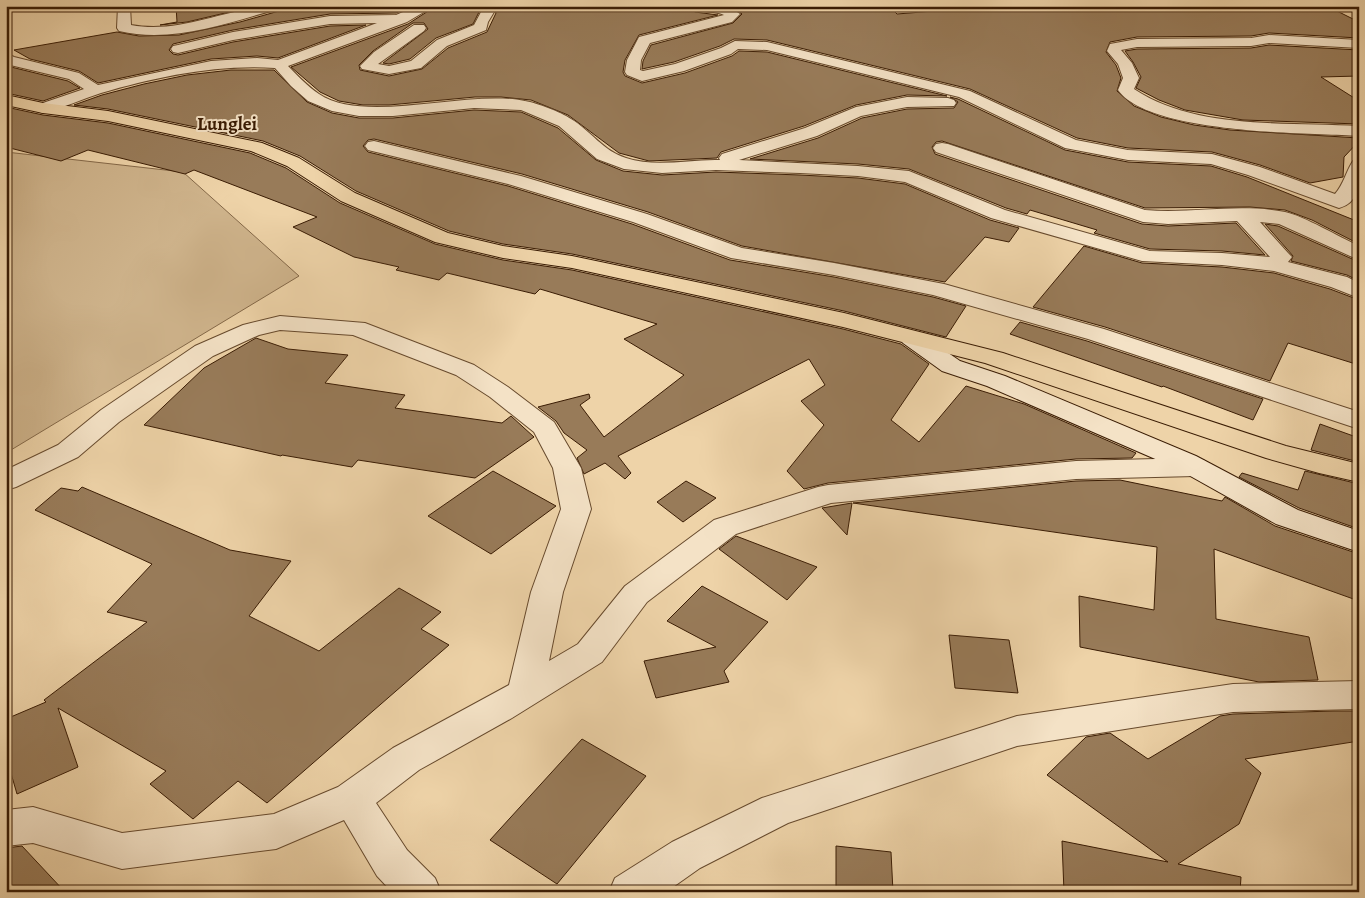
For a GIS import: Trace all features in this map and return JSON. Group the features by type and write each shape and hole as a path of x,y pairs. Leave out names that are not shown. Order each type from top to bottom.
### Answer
{"main road":[{"path":"6,100 43,108 117,118 256,147 293,162 348,197 442,238 503,252 572,262 758,301 844,320 994,358 1276,452 1328,467 1359,473"}],"street":[{"path":"124,6 124,28 137,32 168,31 210,23 273,6"},
{"path":"43,108 96,90 157,76 238,64 279,64 402,19 428,6"},
{"path":"419,28 397,45 380,53 367,66 389,70 416,65 442,43 481,26 488,12 486,6"},
{"path":"694,6 720,7 733,14 727,19 644,40 634,60 632,72 642,76 659,73 700,61 726,51 735,45 767,46 964,94 1071,144 1128,155 1212,159 1254,171 1359,211"},
{"path":"178,50 233,36 330,20 402,19"},
{"path":"1359,44 1269,39 1251,42 1137,43 1115,48 1114,51 1125,63 1131,78 1126,90 1134,98 1170,114 1252,125 1359,131"},
{"path":"6,57 9,60 74,76 96,90"},
{"path":"279,64 296,83 314,98 332,106 358,111 394,111 474,103 523,105 565,122 603,155 624,164 662,168 716,165 753,166 858,171 909,177 998,214 1149,257 1222,259 1275,264 1339,282 1359,291"},
{"path":"662,168 733,157 811,132 856,112 907,102 940,102 973,107 1014,119"},
{"path":"374,146 514,180 640,218 738,254 834,269 936,290 1086,331 1359,421"},
{"path":"942,148 1144,216 1168,218 1242,214 1283,218 1359,254"},
{"path":"1339,202 1347,194 1356,177 1359,165"},
{"path":"1242,214 1280,257 1275,264"},
{"path":"6,481 68,451 110,416 204,352 251,330 280,323 357,328 465,370 499,392 545,428 567,468 576,510 547,592 525,692"},
{"path":"911,338 951,366 996,381 1195,467 1287,517 1359,542"},
{"path":"6,828 33,825 122,851 276,831 352,799 406,759 590,653 636,594 725,527 828,494 1076,470 1195,467"},
{"path":"630,892 686,855 776,810 1017,731 1233,698 1359,695"},
{"path":"352,799 392,863 420,892"}],"shaded area":[{"path":"6,152 183,172 299,276 6,453"}],"building":[{"path":"176,6 255,6 187,22 160,25 177,22"},
{"path":"412,6 396,13 330,14 233,30 173,44 169,50 173,54 178,55 233,42 330,26 366,25 278,58 257,56 211,59 98,83 79,71 30,59 14,50 117,32 139,36 179,35 240,22 279,11 281,7"},
{"path":"436,6 478,6 479,12 473,24 436,38 410,59 389,64 383,63 428,29 424,23 413,23 373,51 359,65 360,70 389,76 422,69 448,48 487,32 496,13 494,6 686,6 695,12 718,15 639,35 625,60 623,72 625,76 642,83 685,73 732,56 739,51 767,52 947,96 907,95 856,105 804,126 721,152 717,158 649,161 619,153 568,115 531,100 475,97 389,105 363,105 339,101 320,92 291,67 408,24"},
{"path":"732,6 889,6 897,14 996,6 1327,6 1359,22 1359,38 1269,33 1251,36 1137,37 1110,42 1106,52 1116,65 1121,78 1117,91 1134,106 1161,117 1194,125 1230,130 1359,138 1359,141 1344,157 1343,177 1310,183 1260,165 1212,152 1128,148 1077,138 970,89 767,40 734,39 720,46 674,62 642,69 643,61 651,45 733,23 742,14"},
{"path":"1269,45 1359,50 1359,76 1321,77 1359,101 1359,124 1243,120 1185,110 1159,100 1136,88 1141,77 1125,51 1137,49 1251,48"},
{"path":"11,67 68,81 80,88 43,101 6,93 6,69"},
{"path":"231,70 274,70 307,102 332,113 359,118 393,118 474,110 521,112 558,128 596,160 623,171 662,175 716,172 800,175 858,178 905,184 990,220 1019,228 1009,242 985,237 945,282 742,246 648,212 522,174 374,139 368,140 363,146 368,152 508,186 632,224 730,260 834,277 933,297 966,306 946,337 844,311 572,254 503,244 449,231 356,191 300,156 263,141 108,109 74,105 102,95 144,84 187,75"},
{"path":"950,97 958,99 1065,150 1128,162 1211,166 1247,177 1359,222 1359,244 1312,220 1285,210 1250,207 1145,208 942,141 936,142 932,147 935,154 1142,224 1168,226 1236,223 1265,255 1222,251 1150,249 1094,233 1097,230 1030,210 1027,214 1006,208 909,169 858,164 750,159 818,138 862,118 907,109 954,108 958,102"},
{"path":"6,107 43,115 108,123 250,153 286,168 340,203 435,244 503,260 572,270 843,329 901,344 929,364 891,420 919,442 966,386 1024,404 1136,453 1132,458 1076,459 828,483 804,489 787,471 824,425 801,401 825,385 809,359 618,456 631,473 625,479 605,463 584,474 577,458 587,450 564,433 556,421 538,407 589,394 590,398 580,405 604,437 684,375 624,339 657,324 540,289 535,294 447,273 439,280 396,270 399,267 354,257 293,227 317,217 194,170 185,174 88,150 61,161 6,147"},
{"path":"1265,224 1278,226 1359,262 1359,281 1347,275 1291,261 1293,256"},
{"path":"1084,246 1142,263 1222,267 1274,273 1330,289 1359,300 1359,365 1288,343 1270,381 1105,327 1033,307"},
{"path":"1020,322 1087,341 1263,399 1253,420 1163,386 1010,334"},
{"path":"256,338 288,349 348,355 325,383 405,395 395,408 502,423 511,416 534,437 475,478 358,460 352,467 281,456 144,425 204,368"},
{"path":"1320,424 1359,438 1359,462 1311,450"},
{"path":"493,471 556,506 491,554 428,516"},
{"path":"1305,471 1359,484 1359,529 1299,508 1239,477 1242,473 1298,490"},
{"path":"1120,480 1222,501 1225,497 1275,526 1359,554 1359,601 1214,549 1216,619 1309,637 1318,680 1259,682 1080,647 1079,596 1154,610 1157,547 853,503 1076,481"},
{"path":"686,481 716,498 683,522 657,502"},
{"path":"82,487 230,550 291,561 249,616 319,651 399,588 441,612 421,629 449,645 267,803 238,781 193,819 150,784 166,771 58,708 78,767 17,794 6,756 6,719 46,702 44,700 147,622 107,612 152,564 35,510 61,488 78,491"},
{"path":"852,503 847,535 822,508"},
{"path":"736,536 817,567 787,600 719,549"},
{"path":"702,586 768,622 724,671 729,682 656,698 644,661 716,647 667,621"},
{"path":"949,635 1009,640 1018,693 955,688"},
{"path":"1359,711 1359,741 1245,759 1261,773 1239,824 1178,864 1241,877 1240,892 1064,892 1062,841 1168,862 1047,775 1086,737 1110,733 1148,759 1220,716"},
{"path":"582,739 646,776 557,884 490,840"},
{"path":"22,846 65,892 6,892 6,848"},
{"path":"836,846 891,852 893,892 836,892"}],"district":[{"name":"Lunglei","path":"227,124"}]}
